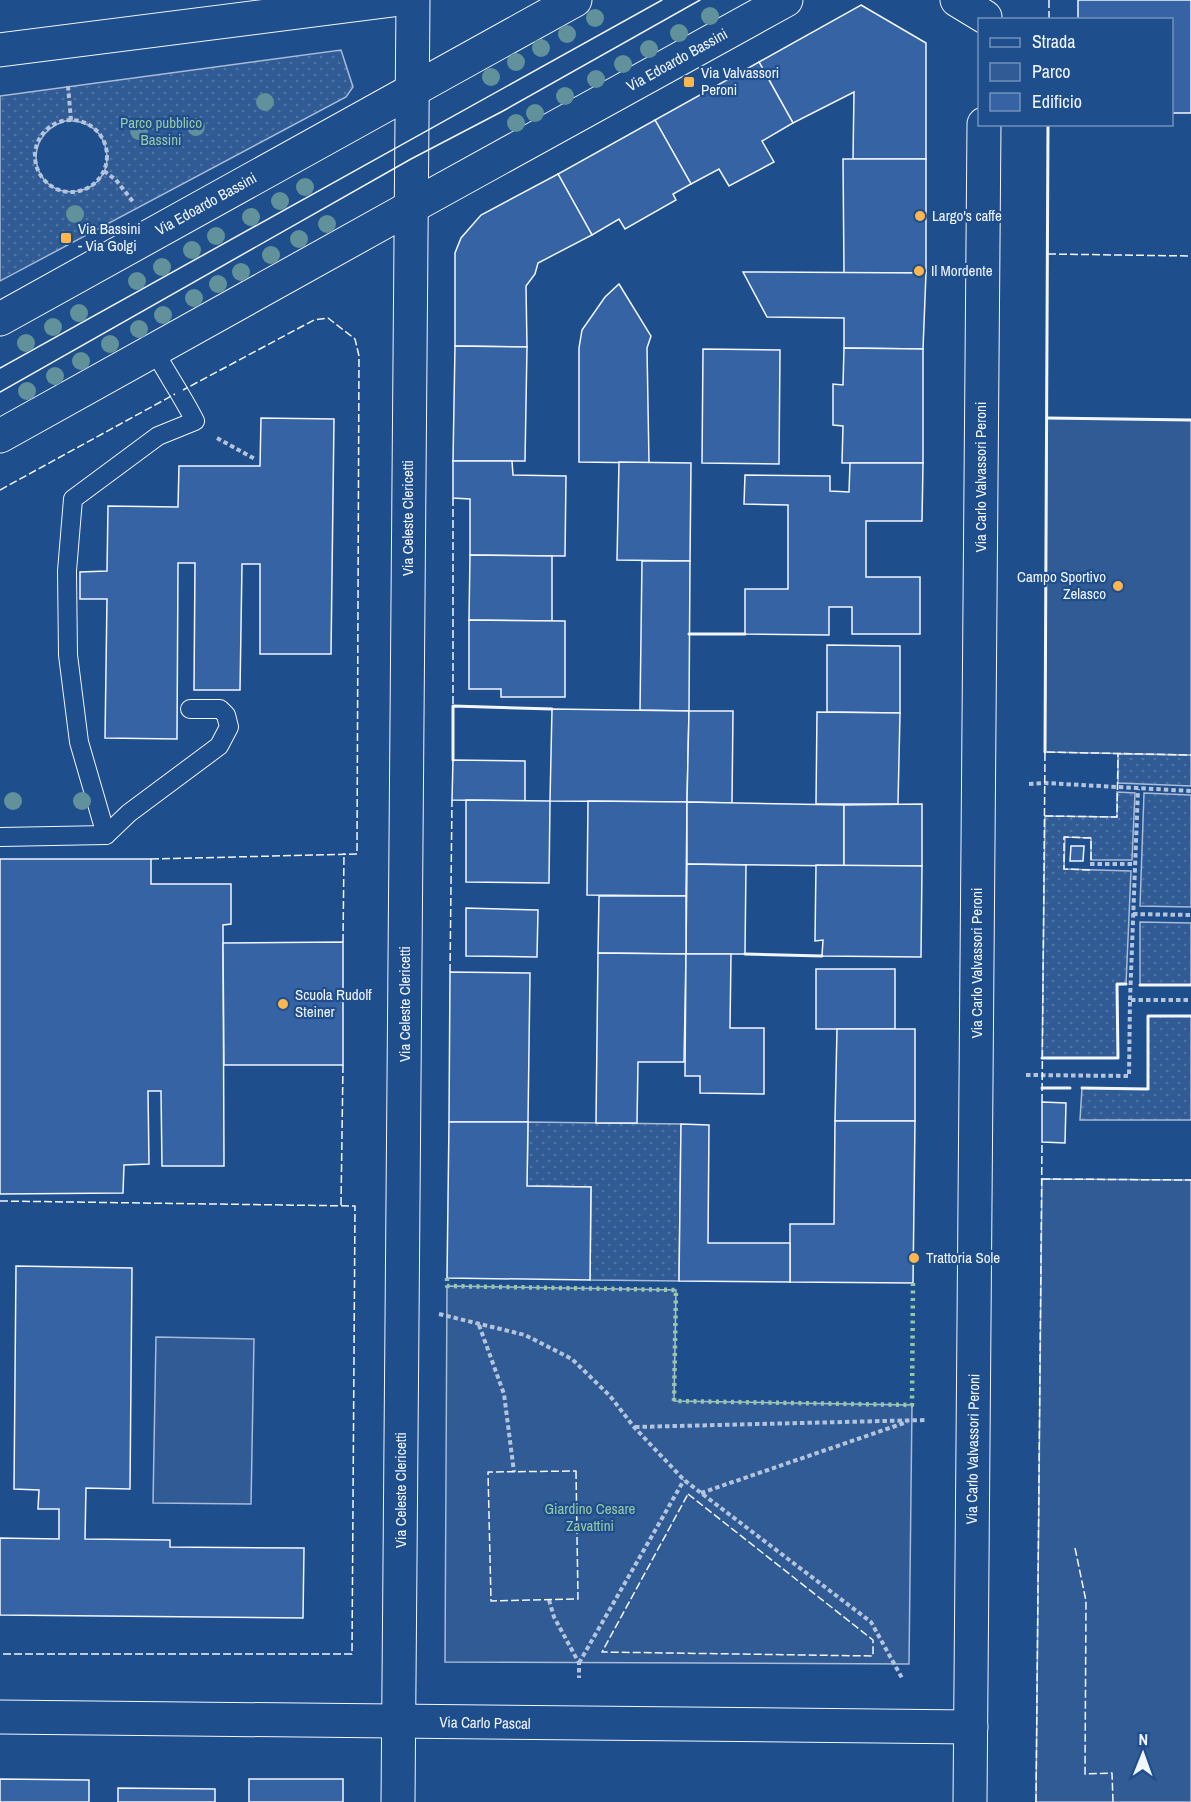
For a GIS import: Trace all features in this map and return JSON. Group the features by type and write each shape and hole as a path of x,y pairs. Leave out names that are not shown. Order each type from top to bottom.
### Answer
{"street":[{"path":"0,50 393,0"},
{"path":"411,207 413,0"},
{"name":"Via Edoardo Bassini","path":"0,319 575,0"},
{"name":"Via Edoardo Bassini","path":"0,436 786,0"},
{"path":"957,0 985,12"},
{"name":"Via Carlo Valvassori Peroni","path":"970,1802 984,126"},
{"name":"Via Celeste Clericetti","path":"398,1802 411,207"},
{"name":"Via Carlo Pascal","path":"0,1717 971,1727"}],"lane":[{"path":"106,835 79,742 68,655 67,571 73,499 158,436 195,421 180,391 154,350"},
{"path":"0,837 106,835 129,813 219,746 229,727 225,715 220,709 190,709"}],"path":[{"path":"68,86 71,120"},
{"path":"71,120 88,125 101,137 107,155 104,171 92,185 83,190 71,192 54,188 41,176 36,160 39,142 45,132 53,126 71,120"},
{"path":"104,171 116,180 138,207"},
{"path":"195,421 219,439 232,444 255,459"},
{"path":"1029,784 1191,791"},
{"path":"1026,1075 1129,1076 1138,789"},
{"path":"1090,864 1134,864"},
{"path":"1133,914 1191,915"},
{"path":"1130,1000 1191,1000"},
{"path":"403,1305 525,1335 572,1359 610,1396 634,1427 684,1480 871,1622 902,1678"},
{"path":"478,1324 504,1394 514,1472"},
{"path":"634,1427 926,1420"},
{"path":"700,1493 912,1421"},
{"path":"579,1663 684,1480"},
{"path":"549,1600 554,1617 579,1663 579,1678"}],"green space":[{"name":"Parco pubblico Bassini","path":"341,50 353,87 346,97 0,281 0,96","holes":["65,121 81,122 94,129 102,139 106,151 106,164 102,176 92,185 78,191 63,191 51,186 42,177 37,165 36,152 41,140 50,129"]},
{"name":"Campo Sportivo Zelasco","path":"1047,418 1191,420 1191,755 1045,752"},
{"path":"1118,754 1191,755 1191,786 1118,783"},
{"path":"1117,792 1135,793 1132,860 1091,860 1091,838 1065,837 1064,869 1131,871 1126,984 1117,985 1118,1058 1042,1058 1045,816 1117,817"},
{"path":"1144,793 1191,795 1191,907 1140,906"},
{"path":"1140,922 1191,923 1191,985 1140,985"},
{"path":"1148,1016 1191,1016 1191,1120 1080,1120 1082,1088 1148,1089"},
{"path":"528,1122 681,1124 679,1281 590,1280 591,1187 527,1186"},
{"path":"1042,1179 1191,1180 1191,1802 1036,1802"},
{"name":"Giardino Cesare Zavattini","path":"447,1286 676,1290 674,1401 912,1405 909,1664 445,1662"},
{"path":"156,1337 254,1339 251,1504 153,1503"}],"building":[{"path":"1078,0 1191,0 1191,113 1173,113 1173,18 1078,18"},
{"path":"861,5 926,43 926,159 853,159 854,92 793,123 759,62"},
{"path":"759,62 793,123 762,141 774,162 729,186 719,169 691,184 655,120"},
{"path":"655,120 691,184 673,194 676,200 625,229 619,219 592,235 558,174"},
{"path":"843,159 926,159 926,273 844,273"},
{"path":"558,174 592,235 538,263 535,274 526,286 527,347 455,346 455,253 461,238 481,215"},
{"path":"743,272 926,273 923,349 844,348 844,318 767,317"},
{"path":"619,284 651,336 647,348 649,463 579,462 579,348 582,330 605,297"},
{"path":"455,346 527,347 525,461 453,461"},
{"path":"844,348 923,349 923,463 842,463 843,426 833,425 833,384 843,385"},
{"path":"703,349 780,350 779,464 702,463"},
{"path":"261,418 334,419 331,654 260,654 260,564 242,564 240,690 194,690 195,563 178,563 177,739 105,738 107,599 80,599 80,572 107,571 108,506 178,507 179,466 260,466"},
{"path":"453,461 512,461 513,475 566,476 565,556 470,555 470,499 453,498"},
{"path":"619,462 691,463 690,561 617,560"},
{"path":"850,463 923,463 922,521 866,521 866,577 920,577 920,634 852,634 852,607 829,607 829,635 745,634 745,589 788,589 788,505 744,504 745,475 830,476 830,491 849,492"},
{"path":"470,555 552,556 552,621 469,620"},
{"path":"642,561 690,561 689,711 640,710"},
{"path":"469,620 565,621 565,697 501,697 501,689 469,689"},
{"path":"827,645 900,646 900,713 827,712"},
{"path":"552,709 689,711 687,802 550,801"},
{"path":"689,711 733,711 732,803 687,802"},
{"path":"817,712 900,713 898,804 816,804"},
{"path":"453,760 525,761 525,801 452,800"},
{"path":"466,800 550,801 549,883 466,882"},
{"path":"588,801 687,802 686,896 587,895"},
{"path":"687,802 844,805 844,866 687,864"},
{"path":"922,804 922,866 844,866 844,805"},
{"path":"1071,846 1084,846 1083,861 1070,861"},
{"path":"0,859 151,859 151,884 231,884 231,924 223,925 224,1166 162,1166 161,1091 148,1091 149,1164 124,1165 123,1193 0,1194"},
{"path":"687,864 746,865 745,954 686,954"},
{"path":"816,865 922,866 921,957 822,956 823,940 815,941"},
{"path":"599,896 686,896 686,954 598,953"},
{"path":"466,908 538,910 537,957 466,956"},
{"name":"Scuola Rudolf Steiner","path":"343,942 343,1065 224,1065 223,943"},
{"path":"598,953 686,954 684,1062 638,1062 637,1123 596,1123"},
{"path":"686,954 731,954 730,1028 764,1028 764,1094 700,1093 700,1076 685,1076"},
{"path":"816,969 895,969 895,1029 816,1029"},
{"path":"450,972 530,973 528,1122 449,1122"},
{"path":"837,1029 915,1029 915,1121 835,1121"},
{"path":"1042,1102 1066,1103 1065,1143 1042,1142"},
{"path":"835,1121 915,1121 913,1283 790,1282 790,1224 834,1224"},
{"path":"449,1122 528,1122 527,1186 591,1187 590,1280 447,1278"},
{"path":"681,1124 709,1125 708,1243 790,1243 790,1282 679,1281"},
{"path":"16,1266 132,1268 130,1489 86,1488 85,1539 170,1540 170,1547 304,1548 303,1618 0,1615 0,1538 59,1539 59,1509 38,1509 39,1490 14,1489"},
{"path":"0,1779 89,1780 89,1802 0,1802"},
{"path":"249,1779 343,1779 343,1802 249,1802"},
{"path":"118,1788 215,1789 215,1802 118,1802"}],"tram line":[{"path":"0,368 662,0"},
{"path":"0,392 411,159 503,111 700,0"}],"hedge":[{"path":"447,1278 447,1286 676,1290 674,1401 912,1405 913,1283"}],"fence":[{"path":"1049,0 1049,18"},
{"path":"1048,254 1191,256"},
{"path":"151,859 357,854 359,356 355,339 328,318 314,320 183,390"},
{"path":"0,490 175,394"},
{"path":"453,498 453,706"},
{"path":"1042,1102 1045,752 1191,755"},
{"path":"1045,816 1117,817 1118,754"},
{"path":"450,972 452,800"},
{"path":"1090,870 1064,869 1064,837 1091,838 1091,860"},
{"path":"343,942 344,853"},
{"path":"341,1205 343,1065"},
{"path":"1036,1802 1042,1142"},
{"path":"1042,1179 1191,1180"},
{"path":"0,1201 355,1206 352,1654 0,1654"},
{"path":"576,1471 578,1599 491,1601 488,1472 576,1471"},
{"path":"688,1494 873,1640 873,1656 602,1652 688,1494"},
{"path":"1075,1548 1086,1601 1085,1774 1112,1773 1113,1802"}],"wall":[{"path":"1045,752 1048,126"},
{"path":"1047,418 1191,420"},
{"path":"689,634 745,634"},
{"path":"453,760 453,706 552,709"},
{"path":"745,954 822,956"},
{"path":"1042,1058 1118,1058 1117,984 1126,984"},
{"path":"1140,985 1191,985"},
{"path":"1082,1088 1148,1089 1148,1016 1191,1016"},
{"path":"1042,1088 1070,1088"}],"place":[{"name":"Via Valvassori Peroni","path":"689,82"},
{"name":"Largo's caffe","path":"920,216"},
{"name":"Via Bassini - Via Golgi","path":"66,238"},
{"name":"Il Mordente","path":"919,271"},
{"name":"Campo Sportivo Zelasco","path":"1118,586"},
{"name":"Scuola Rudolf Steiner","path":"283,1004"},
{"name":"Trattoria Sole","path":"914,1258"}]}
